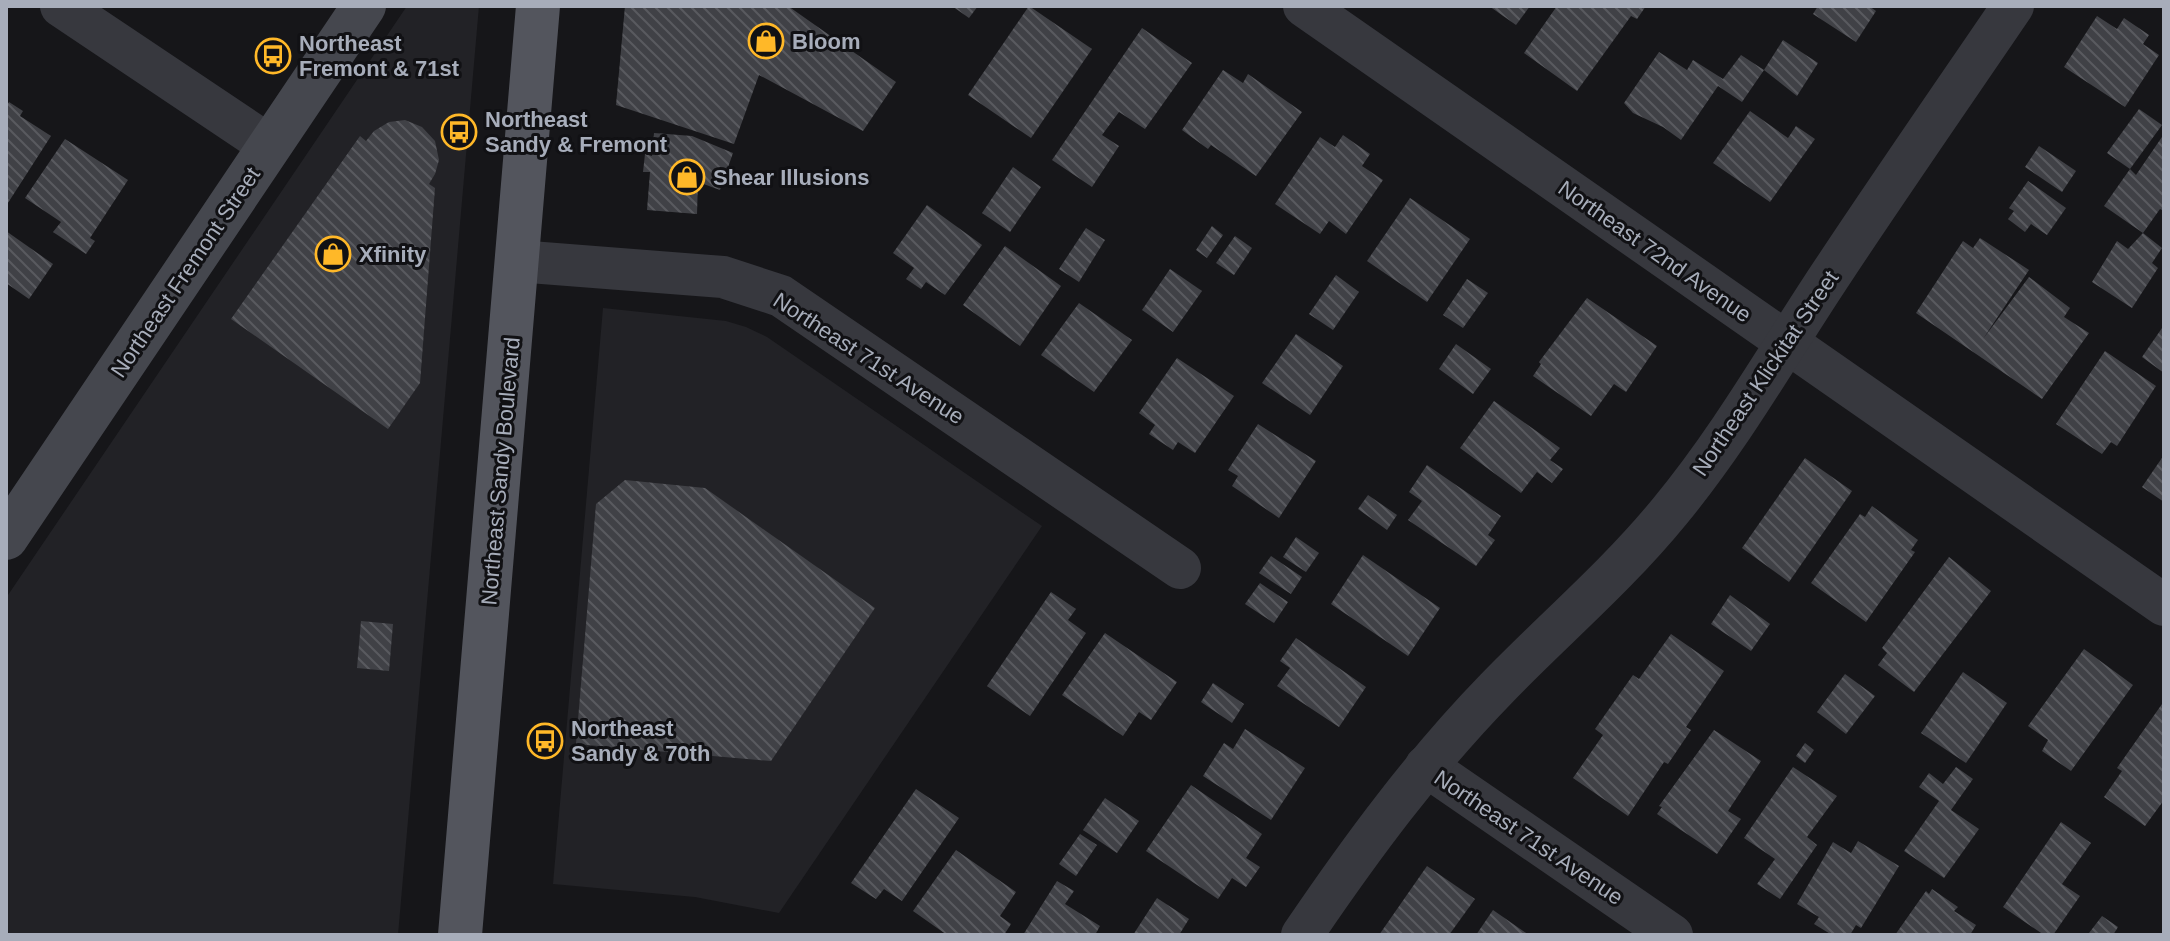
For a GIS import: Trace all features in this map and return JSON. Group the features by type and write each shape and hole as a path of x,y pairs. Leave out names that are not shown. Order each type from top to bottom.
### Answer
{"main road":[{"name":"Northeast Fremont Street","path":"6,538 364,6"},
{"name":"Northeast Sandy Boulevard","path":"460,935 538,6"}],"street":[{"path":"61,6 270,146"},
{"name":"Northeast 72nd Avenue","path":"1304,6 2164,605"},
{"name":"Northeast Klickitat Street","path":"1302,935 1365,842 1426,766 1497,688 1606,583 1711,459 1831,274 2013,6"},
{"name":"Northeast 71st Avenue","path":"517,261 723,277 781,296 1180,568"},
{"name":"Northeast 71st Avenue","path":"1426,766 1672,935"},
{"path":"460,935 466,935"}],"shaded area":[{"path":"407,6 479,6 398,935 6,935 6,598"},
{"path":"603,308 726,321 767,337 1042,526 779,913 695,897 553,884"}],"building":[{"path":"625,6 788,6 896,82 863,131 759,75 734,144 616,105"},
{"path":"952,6 978,6 969,18"},
{"path":"1029,6 1092,49 1031,138 968,95"},
{"path":"1489,6 1530,6 1516,25"},
{"path":"1557,6 1646,6 1637,19 1631,16 1577,91 1524,53"},
{"path":"1818,6 1869,6 1876,11 1856,42 1813,14"},
{"path":"2097,16 2117,29 2124,18 2149,35 2143,44 2159,55 2125,107 2064,67"},
{"path":"1142,28 1192,63 1145,129 1119,112 1102,135 1119,146 1092,187 1052,160"},
{"path":"1783,40 1818,63 1797,96 1764,70"},
{"path":"1659,52 1687,70 1693,60 1723,79 1741,55 1764,70 1742,102 1718,86 1681,140 1663,127 1633,113 1624,103"},
{"path":"1223,70 1243,83 1248,74 1302,112 1256,176 1211,145 1208,149 1182,130"},
{"path":"9,102 23,111 20,116 51,136 6,206 6,107"},
{"path":"2139,109 2162,125 2130,169 2107,153"},
{"path":"1750,111 1788,138 1796,126 1815,139 1770,202 1713,163"},
{"name":"Xfinity","path":"405,120 422,127 435,141 439,160 429,184 435,188 420,383 388,429 231,319 360,136 366,141 374,131 389,122"},
{"name":"Shear Illusions","path":"654,133 692,136 733,153 720,190 698,182 697,214 647,210 650,172 643,172 645,154 652,156"},
{"path":"2164,134 2164,211 2160,209 2143,233 2104,206 2130,169 2136,175"},
{"path":"1343,135 1370,154 1362,166 1383,180 1346,234 1329,221 1320,234 1275,204 1320,137 1335,147"},
{"path":"65,139 128,180 90,238 95,241 86,254 53,232 61,222 25,198"},
{"path":"2039,146 2076,171 2062,192 2025,167"},
{"path":"1013,167 1041,187 1010,232 982,213"},
{"path":"2028,181 2066,208 2047,235 2031,224 2025,232 2008,219 2014,211 2009,208"},
{"path":"1410,198 1470,239 1427,302 1367,261"},
{"path":"927,205 982,245 945,295 926,282 921,289 906,279 914,268 893,253"},
{"path":"1212,226 1223,235 1207,258 1196,250"},
{"path":"1086,228 1105,240 1079,282 1059,269"},
{"path":"6,231 53,264 29,299 6,283"},
{"path":"2143,233 2162,248 2152,263 2158,268 2132,308 2092,282 2117,241 2128,249"},
{"path":"1235,236 1252,248 1234,275 1216,263"},
{"path":"1980,238 2029,270 1983,339 2029,277 2070,308 2064,317 2089,333 2042,399 1916,313 1963,241 1973,248"},
{"path":"1005,246 1061,286 1020,346 963,305"},
{"path":"1170,269 1202,291 1173,332 1142,310"},
{"path":"1336,275 1359,292 1333,330 1309,314"},
{"path":"1467,279 1488,293 1463,328 1443,315"},
{"path":"1587,298 1657,346 1626,392 1614,384 1591,416 1533,376 1541,364 1539,362"},
{"path":"1079,303 1132,340 1094,392 1041,355"},
{"path":"2164,329 2164,373 2142,357"},
{"path":"1296,334 1343,366 1310,415 1262,383"},
{"path":"1456,344 1491,369 1473,394 1439,369"},
{"path":"2105,351 2156,386 2117,446 2111,442 2102,454 2056,424"},
{"path":"1177,358 1234,396 1195,453 1178,442 1173,450 1149,434 1155,425 1139,413"},
{"path":"1494,401 1560,448 1550,460 1563,469 1552,483 1537,472 1521,493 1460,448"},
{"path":"1258,424 1316,461 1279,518 1232,486 1238,476 1228,470"},
{"path":"2164,455 2164,502 2142,487"},
{"path":"1805,458 1852,491 1789,582 1742,548"},
{"path":"1427,465 1501,516 1488,535 1495,540 1476,566 1408,520 1422,501 1409,492"},
{"path":"625,480 705,488 875,608 771,761 576,744 596,504"},
{"path":"1368,495 1397,515 1387,530 1358,509"},
{"path":"1872,506 1918,540 1911,550 1915,552 1866,622 1811,583 1860,514 1865,517"},
{"path":"1296,537 1319,553 1306,572 1283,557"},
{"path":"1363,555 1440,608 1408,656 1331,604"},
{"path":"1271,556 1302,577 1291,594 1259,573"},
{"path":"1949,557 1991,591 1914,692 1878,665 1887,653 1882,648"},
{"path":"1260,583 1288,602 1274,623 1245,604"},
{"path":"1051,592 1076,609 1068,620 1086,633 1030,716 987,686"},
{"path":"1730,595 1770,624 1751,651 1711,624"},
{"path":"361,621 393,624 389,671 357,668"},
{"path":"1105,633 1177,682 1151,720 1139,712 1123,736 1062,695"},
{"path":"1671,634 1724,671 1686,727 1691,730 1668,764 1664,762 1628,816 1573,778 1603,735 1595,729 1633,675 1639,679"},
{"path":"1296,638 1366,687 1339,727 1277,686 1290,668 1280,661"},
{"path":"2084,649 2133,685 2071,771 2042,751 2048,740 2028,726"},
{"path":"1963,672 2007,703 1966,763 1921,733"},
{"path":"1845,674 1875,696 1846,734 1817,712"},
{"path":"1213,683 1244,704 1232,723 1201,702"},
{"path":"2162,704 2164,800 2145,826 2104,797 2122,771 2117,768"},
{"path":"1245,729 1305,768 1271,820 1203,776 1224,743 1233,749"},
{"path":"1714,730 1761,761 1728,811 1741,819 1717,854 1657,814 1662,807 1659,806"},
{"path":"1805,743 1814,750 1805,763 1796,756"},
{"path":"1793,767 1837,796 1807,837 1817,845 1780,899 1757,884 1775,859 1744,838"},
{"path":"1956,767 1973,779 1951,810 1979,829 1944,878 1904,851 1939,801 1919,787 1929,773 1943,784"},
{"path":"1191,785 1262,834 1246,858 1260,867 1246,887 1232,878 1218,899 1146,851"},
{"path":"916,789 959,818 902,901 884,889 876,899 851,883"},
{"path":"1105,798 1139,821 1117,853 1083,830"},
{"path":"2061,822 2091,843 2062,884 2080,896 2053,935 2044,935 2003,907"},
{"path":"1080,834 1097,845 1076,876 1059,864"},
{"path":"1858,841 1899,866 1861,928 1856,925 1850,935 1832,935 1814,924 1819,917 1797,904 1833,842 1851,853"},
{"path":"956,850 1016,892 1000,916 1011,924 1004,935 947,935 913,911"},
{"path":"1427,866 1475,899 1449,935 1379,935"},
{"path":"1057,881 1074,891 1065,904 1100,926 1095,935 1023,935"},
{"path":"1932,889 1958,907 1954,911 1976,925 1970,935 1895,935 1926,891 1929,894"},
{"path":"1157,898 1189,919 1179,935 1133,935"},
{"path":"1493,910 1529,935 1476,935"},
{"path":"2102,916 2118,927 2113,935 2089,933"}],"place":[{"name":"Bloom","path":"766,41"},
{"name":"Northeast Fremont & 71st","path":"273,56"},
{"name":"Northeast Sandy & Fremont","path":"459,132"},
{"name":"Shear Illusions","path":"687,177"},
{"name":"Xfinity","path":"333,254"},
{"name":"Northeast Sandy & 70th","path":"545,741"}]}
